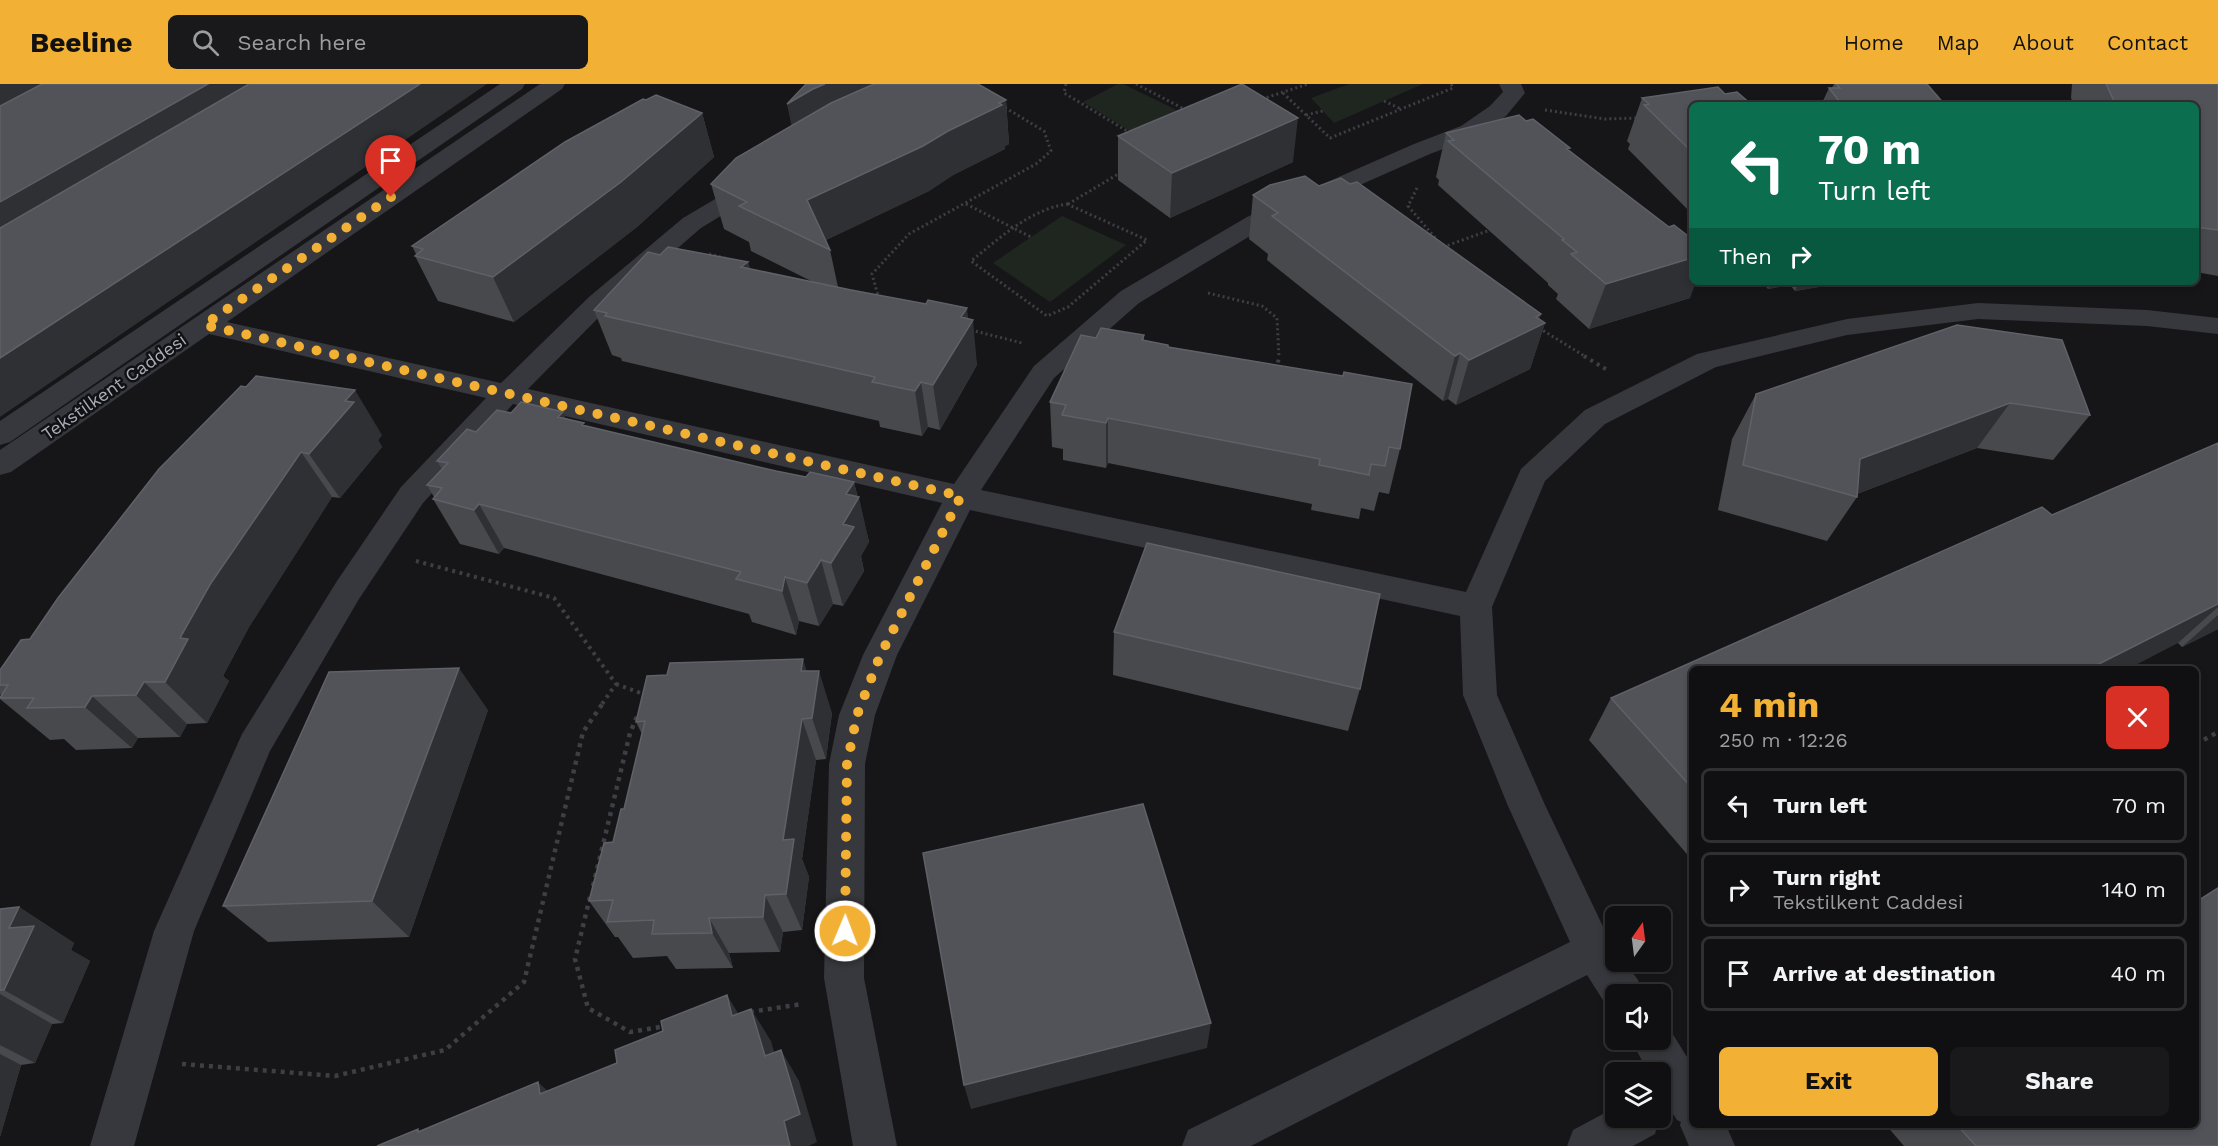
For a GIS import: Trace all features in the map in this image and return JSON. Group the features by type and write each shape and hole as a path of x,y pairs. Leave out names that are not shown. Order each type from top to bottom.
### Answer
{"street":[{"name":"Tekstilkent Caddesi","path":"0,435 514,84"},
{"name":"Tekstilkent Caddesi","path":"0,465 554,84"},
{"path":"875,1146 844,978 847,764 857,715 880,656 961,496 1044,372 1130,297 1256,222 1422,149 1469,131 1507,94"},
{"path":"112,1146 174,932 255,746 346,592 374,550 412,495 507,393 598,303 692,223 778,171"},
{"path":"1616,984 1594,951 1527,806 1480,695 1476,607 1532,476 1595,417 1707,360 1847,327 1978,311 2147,318 2218,326"},
{"path":"204,325 961,496 1476,607"},
{"path":"1204,1146 1594,951"},
{"path":"1657,1050 1685,1107"},
{"path":"1588,1146 1621,1128"},
{"path":"1700,1128 1713,1146"}],"path":[{"path":"1066,84 1064,93 1139,138"},
{"path":"1136,84 1197,116"},
{"path":"1262,99 1308,84"},
{"path":"1283,93 1330,138 1452,88 1451,84"},
{"path":"1507,94 1605,119 1647,118"},
{"path":"1384,101 1401,109"},
{"path":"881,306 872,274 909,234 1036,164 1051,151 1044,131 996,102"},
{"path":"1306,115 1323,111"},
{"path":"1067,204 1147,240 1068,307 1047,316 971,261 1013,228 1057,205 1067,204 1128,168"},
{"path":"1421,182 1408,206 1443,247"},
{"path":"965,204 1031,237"},
{"path":"1435,250 1493,228"},
{"path":"670,242 727,259"},
{"path":"1157,280 1262,306 1277,318 1279,355 1277,374"},
{"path":"1531,324 1644,391"},
{"path":"961,327 1065,354"},
{"path":"374,550 554,598 616,684 646,695"},
{"path":"137,1061 334,1076 445,1050 524,982 583,732 616,684"},
{"path":"654,688 646,695 630,733 575,959 588,1008 630,1032 676,1024"},
{"path":"2199,742 2218,732"},
{"path":"744,1013 848,996"}],"shaded area":[{"path":"1118,84 1123,84 1187,115 1146,141 1083,102"},
{"path":"1349,84 1423,84 1334,123 1311,98"},
{"path":"1062,216 1126,245 1050,302 993,263"}],"building":[{"path":"42,84 208,84 0,202 0,106"},
{"path":"249,84 420,84 0,358 0,228"},
{"path":"806,84 825,84 787,104"},
{"path":"874,84 978,84 1006,100 999,103 1002,105 923,146 807,200 830,250 739,206 747,202 711,184 736,158 831,103"},
{"path":"1242,84 1298,118 1172,173 1118,136"},
{"path":"1836,84 1927,84 1942,102 1840,102 1829,88 1840,88"},
{"path":"2106,84 2218,84 2218,230 2199,227 2199,102 2115,102"},
{"path":"1718,87 1725,94 1737,92 1749,102 1689,102 1689,149 1644,105 1649,104 1642,98"},
{"path":"656,95 702,113 621,182 493,277 415,256 423,249 412,246 565,142 643,99 646,100"},
{"path":"1519,115 1526,121 1533,119 1570,148 1567,149 1669,227 1674,225 1689,237 1689,259 1606,284 1571,254 1577,252 1562,240 1564,239 1448,141 1454,140 1446,133"},
{"path":"1305,176 1319,186 1341,178 1350,184 1357,182 1541,314 1536,317 1545,323 1469,360 1460,353 1455,356 1272,216 1278,213 1253,195 1270,185"},
{"path":"668,247 748,262 741,267 851,290 926,304 928,300 967,308 961,317 973,320 933,385 921,382 915,391 872,382 875,377 605,316 607,313 594,310 648,252 660,255"},
{"path":"1957,325 2062,340 2090,415 2010,403 1860,459 1857,497 1743,465 1756,394"},
{"path":"1101,328 1144,335 1142,340 1168,345 1168,347 1343,376 1344,372 1412,384 1400,449 1389,447 1385,466 1371,464 1369,475 1319,465 1320,459 1108,418 1106,423 1062,415 1066,405 1050,402 1081,335 1096,338"},
{"path":"256,376 355,390 345,401 354,402 309,454 301,452 211,583 180,638 188,639 165,682 144,682 136,695 92,696 85,707 27,708 34,698 0,698 8,685 0,685 0,670 21,640 30,639 58,598 159,469 241,386 246,387"},
{"path":"521,402 563,412 558,417 584,423 582,425 776,471 806,477 810,472 854,482 846,494 859,497 843,524 854,527 831,563 821,560 807,583 785,577 782,591 736,579 741,572 479,504 474,510 433,499 442,488 427,485 448,463 437,461 467,429 476,432 497,410 511,413"},
{"path":"2218,443 2218,604 2095,666 1689,666 1689,785 1611,698 2042,507 2052,515"},
{"path":"1147,543 1380,594 1360,689 1114,632"},
{"path":"803,659 801,671 819,671 812,718 802,719 783,840 794,839 786,894 765,895 763,917 709,918 712,933 652,934 654,920 607,922 613,900 589,901 604,843 613,842 621,809 624,809 645,721 636,722 647,676 667,675 670,663"},
{"path":"459,668 372,901 223,906 329,672"},
{"path":"1143,804 1211,1023 964,1085 923,853"},
{"path":"2218,888 2218,1146 1976,1146 1960,1128 2199,1128 2199,900"},
{"path":"19,907 9,928 34,926 4,990 0,990 0,909"},
{"path":"727,995 732,1016 751,1009 765,1056 781,1050 800,1114 784,1121 790,1146 377,1146 418,1129 418,1132 538,1082 540,1094 617,1063 615,1050 663,1031 661,1021"}],"route":[{"path":"391,197 204,325 961,496 880,656 857,715 847,764 845,931"}]}
